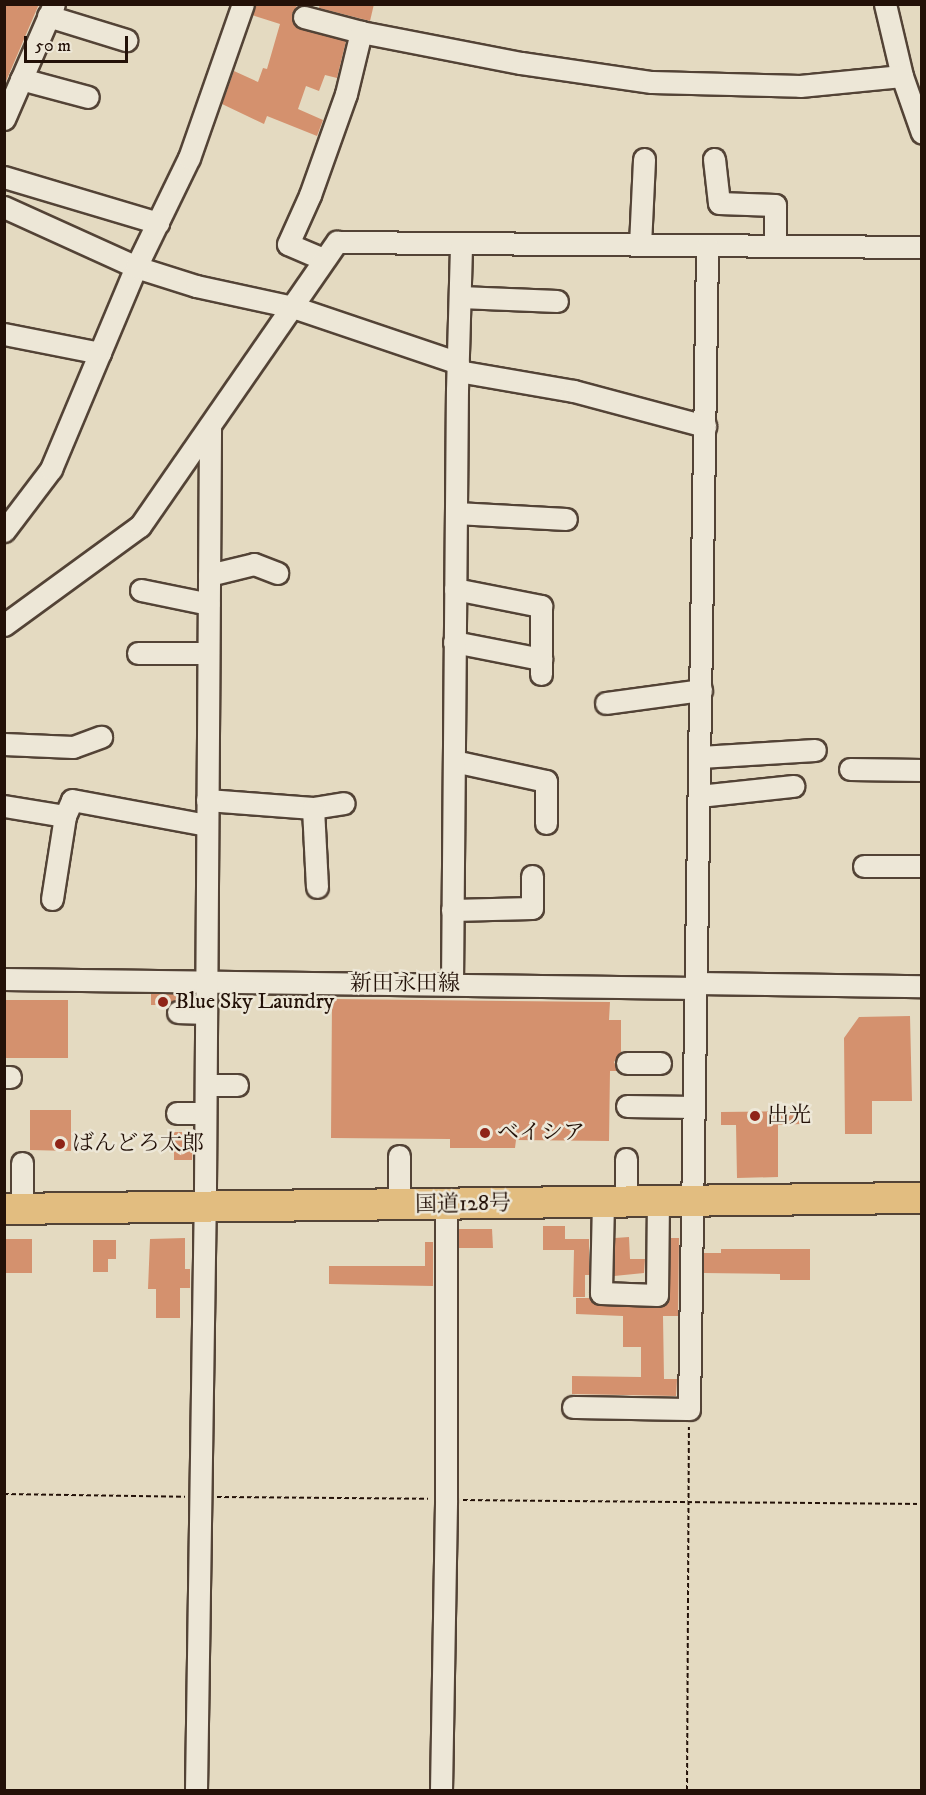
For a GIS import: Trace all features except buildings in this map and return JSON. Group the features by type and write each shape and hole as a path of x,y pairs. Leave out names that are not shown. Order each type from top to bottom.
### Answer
{"highway":[{"name":"国道128号","path":"14,1209 921,1198"}],"street":[{"path":"4,531 51,469 136,267 189,158 243,4"},
{"path":"885,4 902,76 921,133"},
{"path":"4,119 51,10 126,40"},
{"path":"304,17 361,33 521,63 652,82 800,86 902,76"},
{"path":"323,259 288,244 310,195 346,94 361,33"},
{"path":"21,79 88,97"},
{"path":"639,245 644,159"},
{"path":"714,159 719,203 775,205 775,246"},
{"path":"4,177 158,223"},
{"path":"4,207 136,267 195,286 293,307 458,367 574,391 705,426"},
{"path":"4,625 140,526 293,307 323,259 337,242 921,247"},
{"path":"452,984 454,642 461,243"},
{"path":"573,1407 689,1409 707,246"},
{"path":"460,297 557,301"},
{"path":"4,334 100,353"},
{"path":"196,1791 205,1206 210,428"},
{"path":"456,513 566,519"},
{"path":"209,576 254,564 277,573"},
{"path":"454,642 541,667 542,606 455,589"},
{"path":"141,590 209,604"},
{"path":"138,653 208,653"},
{"path":"606,703 701,690"},
{"path":"4,744 73,747 101,737"},
{"path":"700,757 815,750"},
{"path":"454,761 546,781 546,823"},
{"path":"850,769 921,770"},
{"path":"699,795 793,786"},
{"path":"52,899 65,816 72,800 207,825"},
{"path":"207,800 313,808 344,803"},
{"path":"4,806 65,816"},
{"path":"313,808 317,887"},
{"path":"864,866 921,866"},
{"path":"452,910 532,909 532,876"},
{"name":"新田永田線","path":"4,979 921,986"},
{"path":"178,1012 206,1013"},
{"path":"627,1063 660,1063"},
{"path":"206,1085 237,1085"},
{"path":"627,1106 694,1107"},
{"path":"177,1113 205,1113"},
{"path":"399,1156 399,1204"},
{"path":"627,1159 614,1202 601,1293 657,1295 658,1202"},
{"path":"14,1209 22,1163"},
{"path":"441,1791 446,1500 446,1204"}],"path":[{"path":"687,1791 689,1409"}],"place":[{"name":"Blue Sky Laundry","path":"163,1002"},
{"name":"出光","path":"755,1116"},
{"name":"ベイシア","path":"485,1133"},
{"name":"ばんどろ太郎","path":"60,1144"}]}
